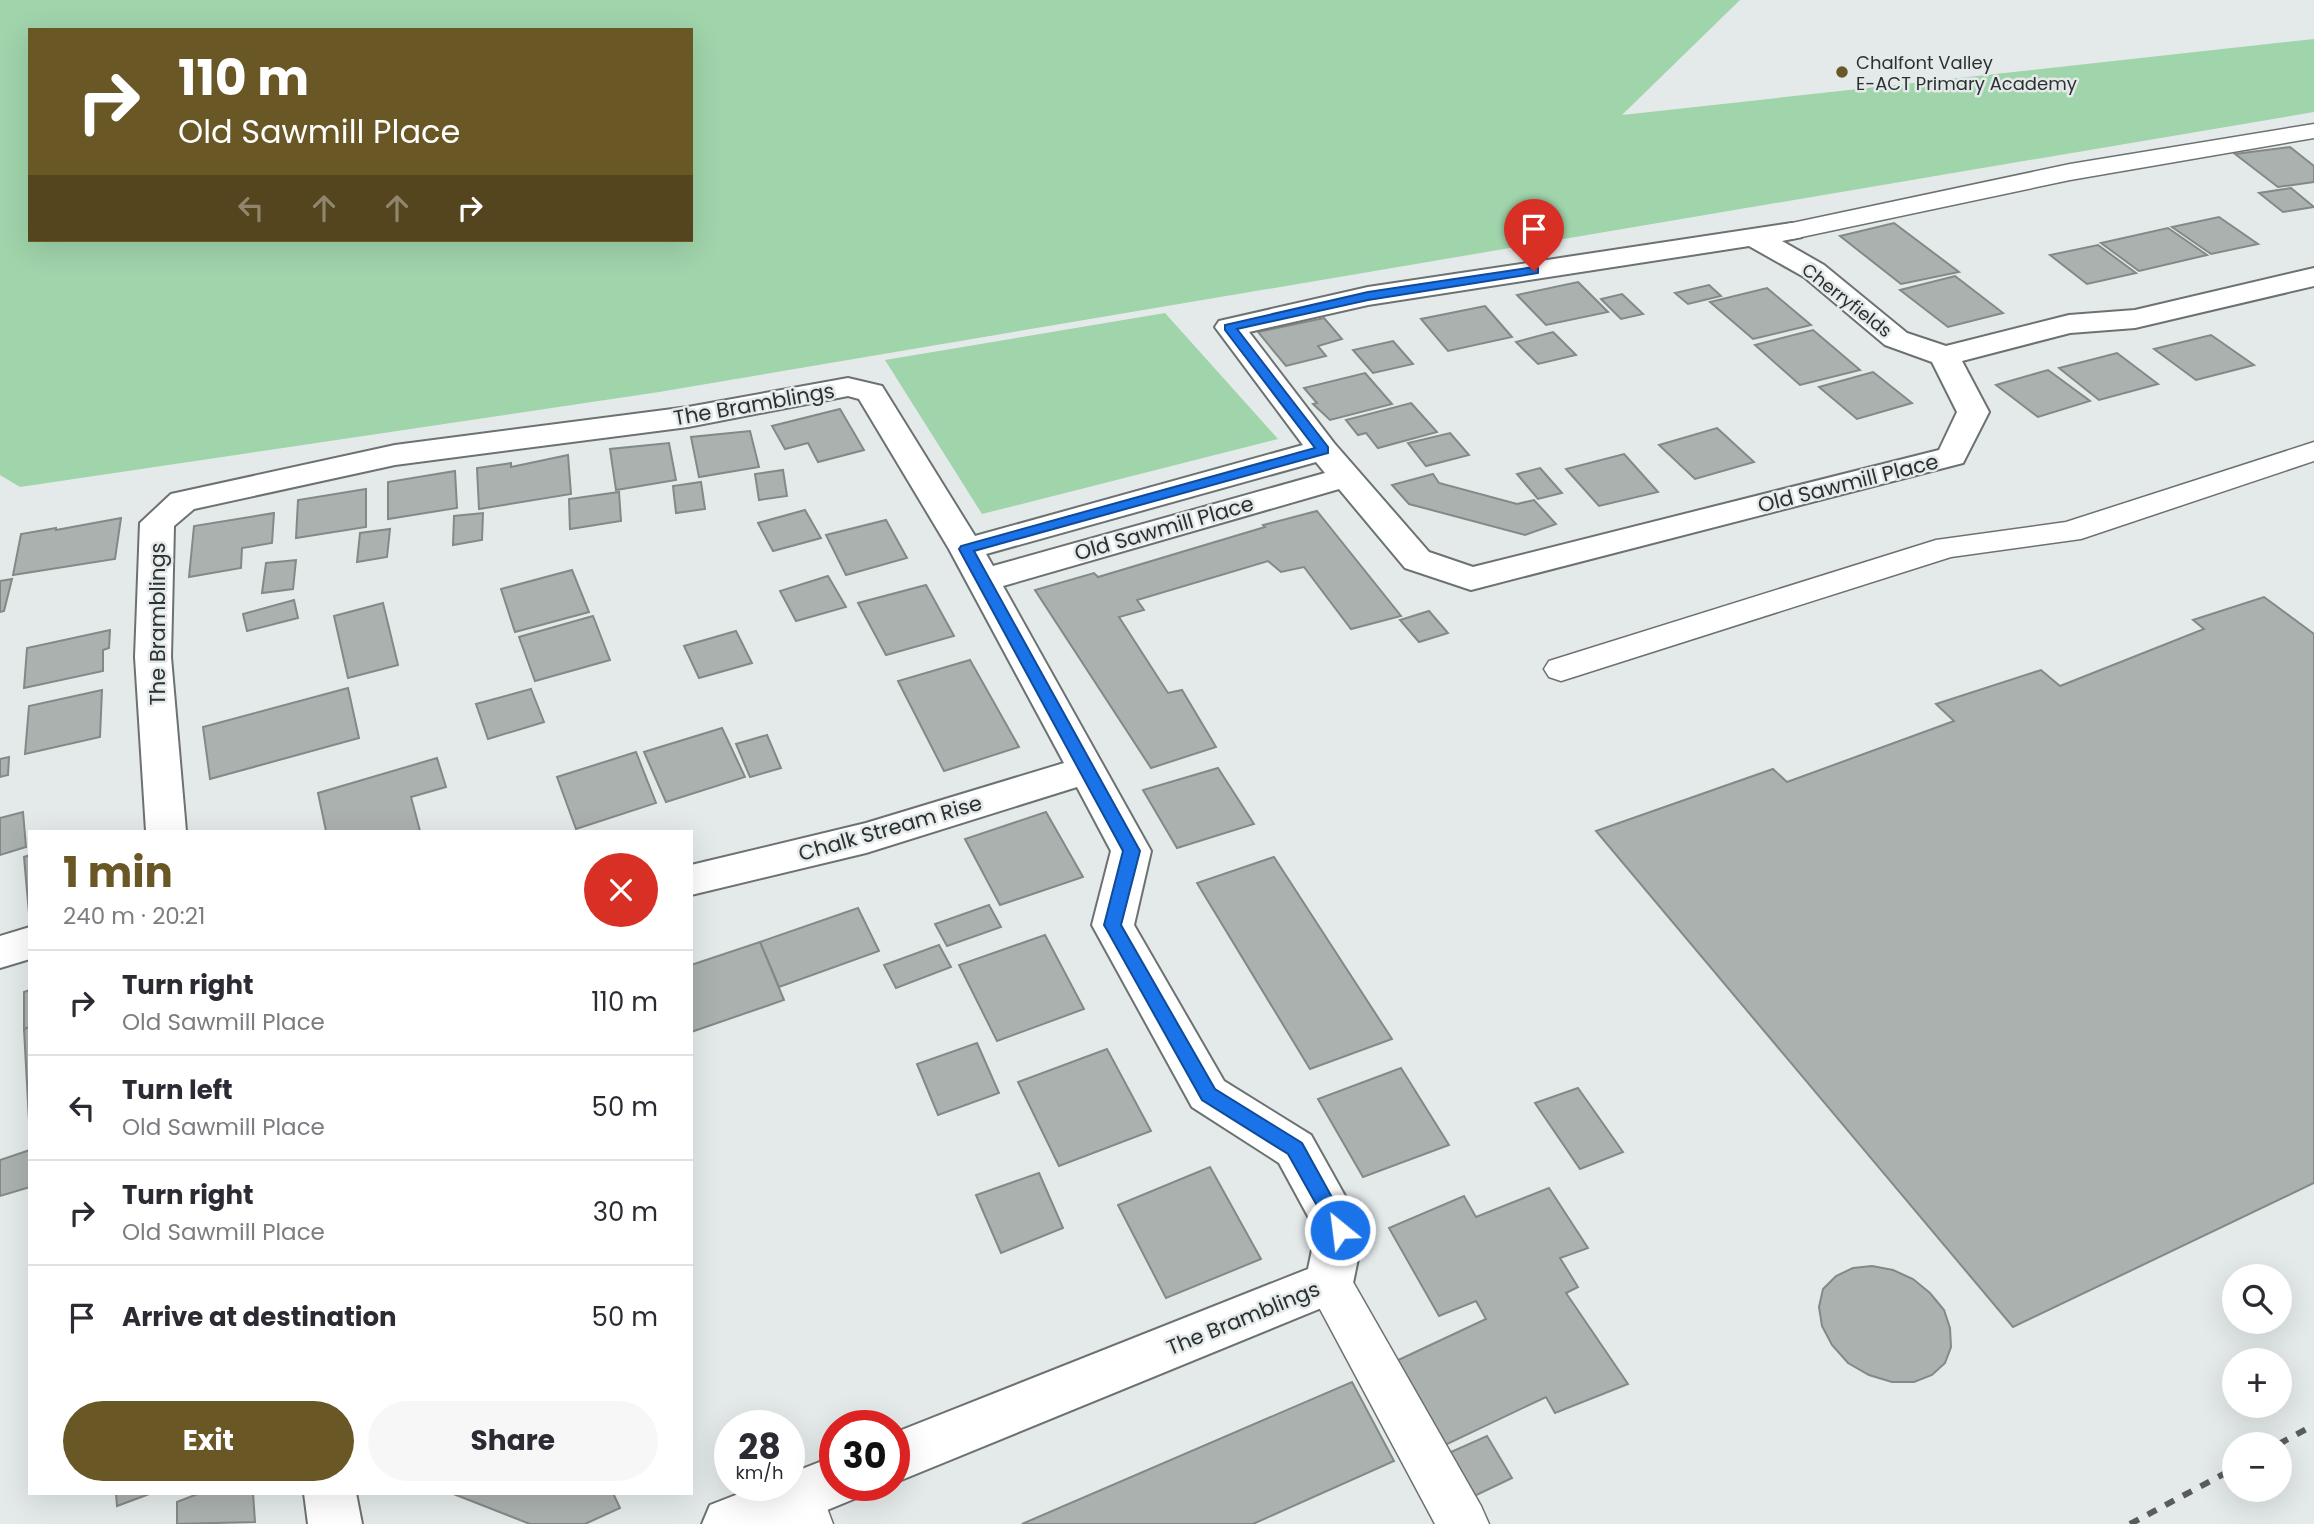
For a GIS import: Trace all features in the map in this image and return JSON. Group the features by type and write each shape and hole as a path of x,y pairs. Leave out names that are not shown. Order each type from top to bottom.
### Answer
{"street":[{"name":"Old Sawmill Place","path":"1792,231 1368,296 1230,327 1323,450 1418,560 1471,579 1952,456 1973,412 1944,356"},
{"name":"Cherryfields","path":"1754,237 1814,271 1896,339 1944,356"},
{"path":"1944,356 2068,324 2135,319 2314,277"},
{"name":"The Bramblings","path":"166,830 153,657 158,523 183,502 395,455 688,417 848,387 872,393 974,565 1131,851 1113,925 1208,1094 1295,1149 1340,1230 1329,1283 910,1452"},
{"name":"Old Sawmill Place","path":"974,565 1323,450"},
{"name":"Old Sawmill Place","path":"974,565 1346,477"},
{"name":"Chalk Stream Rise","path":"693,880 866,838 1087,770"},
{"path":"0,952 28,944"},
{"path":"330,1495 335,1524"},
{"path":"729,1524 813,1501"}],"lane":[{"path":"1792,231 2070,172 2314,131"},
{"path":"1562,669 1948,547 2070,532 2314,452"},
{"path":"1329,1283 1463,1524"}],"green space":[{"path":"0,0 1740,0 1622,115 2314,39 2314,112 659,392 20,487 0,475"},
{"path":"1165,313 1278,439 982,514 885,360"}],"building":[{"path":"2290,147 2314,166 2314,182 2278,187 2235,154"},
{"path":"2291,188 2314,207 2283,212 2259,193"},
{"path":"2219,217 2258,244 2211,254 2172,227"},
{"path":"1894,223 1959,272 1901,284 1840,236"},
{"path":"2168,228 2207,255 2139,271 2101,243"},
{"path":"2098,245 2136,273 2087,284 2050,255"},
{"path":"1955,276 2003,313 1948,327 1900,290"},
{"path":"1578,282 1608,312 1546,325 1517,295"},
{"path":"1709,285 1721,296 1688,304 1675,293"},
{"path":"1767,288 1811,325 1753,339 1710,302"},
{"path":"1622,294 1643,314 1621,319 1601,299"},
{"path":"1485,306 1512,337 1448,351 1421,319"},
{"path":"1324,318 1342,339 1318,346 1326,356 1286,366 1258,332"},
{"path":"1813,330 1860,370 1800,385 1755,345"},
{"path":"1553,332 1576,355 1538,364 1516,342"},
{"path":"2211,335 2254,365 2196,380 2154,349"},
{"path":"1393,341 1413,364 1373,373 1353,350"},
{"path":"2117,353 2158,384 2099,400 2059,368"},
{"path":"2048,370 2090,401 2038,417 1996,385"},
{"path":"1873,372 1912,403 1857,419 1819,387"},
{"path":"1365,373 1392,404 1330,420 1313,404 1317,403 1304,388"},
{"path":"1411,403 1437,432 1378,448 1366,433 1358,435 1346,420"},
{"path":"840,409 864,450 818,462 808,443 785,449 772,426"},
{"path":"1717,428 1754,462 1695,479 1659,445"},
{"path":"750,431 759,467 699,477 691,437"},
{"path":"1450,433 1469,455 1426,466 1408,443"},
{"path":"669,443 676,480 616,490 610,449"},
{"path":"1624,454 1658,492 1599,506 1566,469"},
{"path":"568,455 571,494 479,509 477,468 511,463 511,467"},
{"path":"1540,468 1562,493 1538,499 1517,474"},
{"path":"783,470 787,496 759,500 755,474"},
{"path":"455,471 457,508 388,519 388,482"},
{"path":"1433,474 1439,483 1517,504 1534,500 1556,524 1525,535 1409,504 1392,485"},
{"path":"701,482 705,509 676,513 673,486"},
{"path":"366,489 366,527 296,538 298,500"},
{"path":"619,492 621,521 570,529 569,499"},
{"path":"805,510 821,538 773,551 758,523"},
{"path":"1317,511 1401,616 1351,629 1304,567 1281,572 1268,561 1137,600 1144,610 1119,617 1168,693 1182,690 1216,747 1151,768 1035,590 1094,573 1098,577 1265,527 1263,525"},
{"path":"274,513 272,543 242,548 241,568 189,577 194,526"},
{"path":"483,513 482,540 453,545 454,516"},
{"path":"121,518 115,559 13,575 21,534"},
{"path":"886,520 907,558 846,575 826,535"},
{"path":"390,529 387,557 357,562 360,533"},
{"path":"296,560 293,589 262,593 266,563"},
{"path":"572,570 589,612 515,632 501,589"},
{"path":"828,576 846,607 796,621 780,591"},
{"path":"12,579 4,611 0,612 0,581"},
{"path":"926,585 954,636 886,655 858,603"},
{"path":"2264,597 2314,634 2314,1183 2013,1327 1596,831 1773,769 1787,782 1954,721 1936,704 2041,670 2060,686 2204,629 2193,620"},
{"path":"294,600 298,618 247,631 243,614"},
{"path":"383,603 398,665 348,678 334,616"},
{"path":"1429,611 1448,633 1419,642 1400,620"},
{"path":"593,616 610,660 535,681 519,637"},
{"path":"110,630 109,648 103,650 103,671 24,688 27,648"},
{"path":"736,631 752,663 699,678 684,646"},
{"path":"970,660 1019,747 944,771 898,681"},
{"path":"348,688 359,738 210,779 203,727"},
{"path":"531,689 544,722 488,739 476,704"},
{"path":"102,690 100,737 25,754 29,706"},
{"path":"722,728 745,777 666,802 644,752"},
{"path":"767,735 781,768 750,777 736,744"},
{"path":"636,752 656,803 576,829 557,777"},
{"path":"9,757 8,775 0,777 0,759"},
{"path":"437,758 446,787 411,797 420,830 326,830 318,793"},
{"path":"1218,768 1254,824 1177,848 1143,790"},
{"path":"23,812 26,847 0,855 0,818"},
{"path":"1046,812 1083,877 1000,905 965,839"},
{"path":"28,856 28,902 24,857"},
{"path":"1274,857 1392,1039 1310,1069 1197,883"},
{"path":"989,905 1001,927 947,946 935,924"},
{"path":"858,908 879,951 779,987 760,942"},
{"path":"1045,935 1084,1009 997,1041 959,965"},
{"path":"760,942 784,1000 693,1031 693,964"},
{"path":"939,945 951,967 896,988 884,965"},
{"path":"28,991 28,1028 24,1029 24,992"},
{"path":"28,1028 28,1102 24,1029"},
{"path":"977,1043 999,1093 938,1115 917,1064"},
{"path":"1107,1049 1151,1131 1059,1166 1018,1082"},
{"path":"1401,1068 1449,1145 1363,1177 1318,1099"},
{"path":"1578,1088 1623,1152 1580,1169 1535,1103"},
{"path":"28,1151 28,1188 0,1196 0,1160"},
{"path":"1210,1167 1261,1259 1166,1298 1118,1205"},
{"path":"1039,1173 1063,1228 1001,1253 976,1195"},
{"path":"1549,1188 1588,1248 1560,1258 1578,1287 1566,1293 1628,1384 1555,1413 1546,1397 1443,1446 1394,1362 1486,1319 1476,1301 1439,1316 1389,1228 1464,1196 1476,1217"},
{"path":"1872,1266 1893,1270 1913,1279 1930,1293 1944,1310 1950,1328 1951,1347 1945,1363 1932,1375 1914,1382 1892,1382 1869,1375 1848,1363 1832,1345 1822,1326 1819,1307 1823,1289 1836,1276 1853,1268"},
{"path":"1352,1382 1394,1461 1253,1524 1022,1524"},
{"path":"1487,1436 1512,1478 1466,1500 1442,1456"},
{"path":"116,1495 147,1495 117,1506"},
{"path":"195,1495 253,1495 255,1522 177,1524 177,1502"},
{"path":"456,1495 614,1495 620,1508 585,1524 530,1524"}],"railway":[{"path":"2292,1437 2314,1425"},
{"path":"2130,1524 2222,1475"}],"place":[{"name":"Chalfont Valley E-ACT Primary Academy","path":"1842,72"}],"route":[{"path":"1340,1230 1295,1149 1208,1094 1113,925 1131,851 966,549 1323,450 1230,327 1368,296 1534,271"}]}
